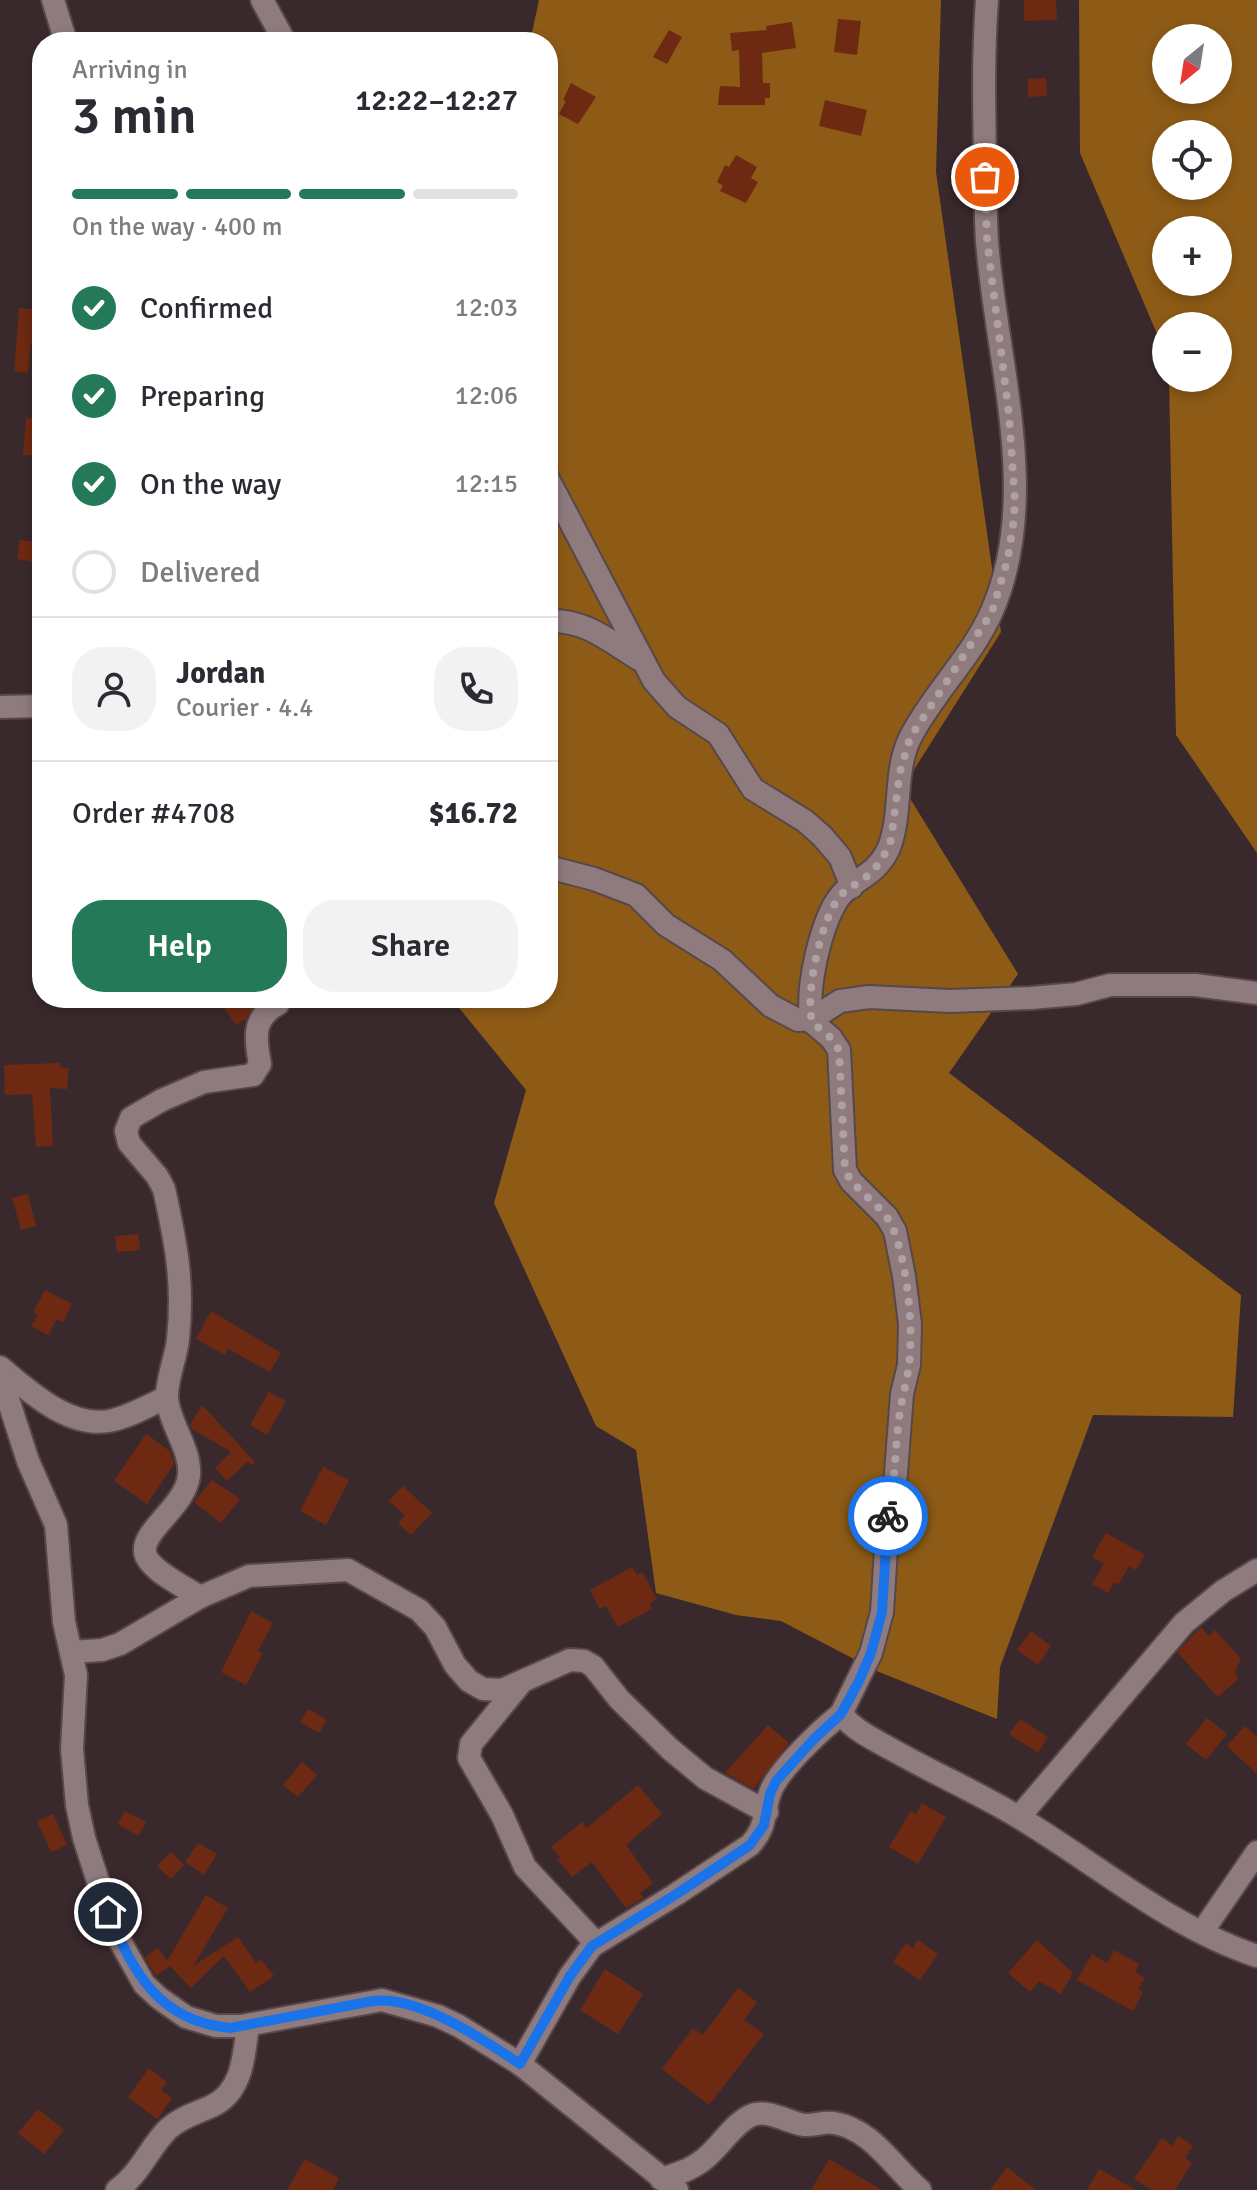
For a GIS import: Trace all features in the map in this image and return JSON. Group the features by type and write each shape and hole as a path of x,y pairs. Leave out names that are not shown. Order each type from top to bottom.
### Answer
{"street":[{"path":"53,0 63,32"},
{"path":"262,0 280,32"},
{"path":"520,2064 570,1976 596,1943 750,1845 762,1829 776,1781 841,1714 871,1653 882,1612 888,1518 895,1486 902,1394 909,1365 910,1324 895,1231 887,1217 851,1181 845,1170 839,1050 831,1038 815,1025 810,995 830,911 844,891 868,876 887,852 903,756 910,738 992,612 1008,558 1015,503 1009,415 987,240 983,52 987,0"},
{"path":"558,499 603,580 643,662 671,701 718,734 753,789 805,821 822,836 840,857 852,887"},
{"path":"558,620 584,625 643,662"},
{"path":"0,707 32,706"},
{"path":"558,870 636,895 666,925 722,960 771,1006 798,1020 812,1019 840,1001 869,997 950,1001 1031,998 1122,985 1195,985 1257,993"},
{"path":"200,1597 158,1570 145,1551 146,1540 181,1499 189,1477 167,1397 178,1340 182,1283 164,1189 154,1171 129,1143 127,1124 131,1118 162,1100 204,1082 253,1075 260,1064 255,1039 263,1013 271,1008"},
{"path":"0,1367 51,1406 90,1421 123,1417 167,1397"},
{"path":"0,1374 28,1461 56,1525 64,1622 76,1675 72,1749 77,1805 108,1912 120,1941 144,1984 159,1998 186,2017 216,2026 248,2025 389,2000 459,2026 520,2064 669,2184 708,2157 737,2125 760,2113 806,2126 834,2123 859,2133 884,2152 920,2190"},
{"path":"71,1652 102,1650 120,1644 200,1597 249,1576 348,1570 419,1610 435,1627 455,1665 475,1685 493,1690 521,1682 570,1660 584,1661 593,1666 619,1699 670,1749 705,1778 767,1812"},
{"path":"1019,1817 1184,1623 1223,1591 1257,1570"},
{"path":"521,1682 471,1744 469,1758 502,1815 525,1867 596,1943"},
{"path":"841,1714 859,1730 927,1770 1019,1817 1127,1889 1202,1932 1257,1956"},
{"path":"1202,1932 1257,1852"},
{"path":"117,2190 140,2169 174,2124 214,2105 235,2086 241,2071 248,2025"}],"shaded area":[{"path":"539,0 941,0 936,172 1001,632 903,787 1018,974 949,1073 1241,1295 1233,1417 1093,1415 1000,1667 997,1719 879,1672 781,1621 736,1615 656,1593 636,1450 596,1426 494,1203 526,1090 459,1008 558,1008 558,32 532,32"},
{"path":"1079,0 1257,0 1257,853 1176,735 1169,392 1232,392 1232,312 1152,312 1152,322 1080,153"}],"building":[{"path":"1024,0 1056,0 1057,20 1024,21"},
{"path":"838,19 861,21 857,55 834,52"},
{"path":"792,22 796,48 762,53 763,83 770,83 770,98 765,98 765,105 718,105 720,86 740,87 739,50 732,51 730,33 767,30 766,26"},
{"path":"669,30 682,37 667,64 653,57"},
{"path":"1046,78 1047,96 1028,97 1028,79"},
{"path":"571,83 596,97 578,124 559,114"},
{"path":"825,100 867,110 861,136 819,126"},
{"path":"736,155 757,167 751,178 758,182 746,203 720,191 723,186 717,182 725,165 729,167"},
{"path":"19,308 32,309 28,373 14,371"},
{"path":"26,418 32,418 32,455 23,455"},
{"path":"20,540 32,542 32,562 17,559"},
{"path":"224,1008 254,1008 246,1019 236,1025"},
{"path":"60,1063 60,1067 69,1068 67,1089 50,1088 53,1146 36,1147 32,1094 5,1095 4,1065"},
{"path":"28,1194 36,1226 21,1230 12,1198"},
{"path":"138,1234 140,1250 117,1252 115,1236"},
{"path":"45,1290 72,1304 63,1322 57,1319 48,1335 31,1326 38,1315 33,1312"},
{"path":"211,1311 281,1353 270,1372 228,1349 225,1355 196,1339"},
{"path":"269,1392 286,1401 267,1435 250,1425"},
{"path":"202,1405 255,1462 252,1465 247,1462 227,1481 215,1468 231,1452 190,1425"},
{"path":"146,1434 170,1451 174,1464 147,1504 114,1481"},
{"path":"323,1467 349,1480 326,1525 300,1511"},
{"path":"212,1480 240,1499 221,1523 194,1502"},
{"path":"403,1486 432,1513 411,1535 398,1523 405,1515 389,1501"},
{"path":"1106,1533 1145,1555 1136,1570 1129,1566 1119,1584 1114,1582 1108,1593 1092,1584 1104,1564 1092,1557"},
{"path":"632,1567 637,1575 642,1572 657,1599 649,1603 652,1609 618,1627 606,1606 600,1609 590,1590"},
{"path":"251,1611 273,1623 258,1651 263,1653 246,1685 221,1672"},
{"path":"1201,1627 1209,1636 1215,1630 1241,1659 1235,1671 1238,1679 1218,1697 1177,1652"},
{"path":"1031,1631 1051,1646 1038,1665 1017,1650"},
{"path":"308,1709 327,1720 319,1733 300,1722"},
{"path":"1207,1718 1227,1734 1206,1760 1186,1744"},
{"path":"1020,1719 1048,1737 1038,1753 1009,1734"},
{"path":"768,1725 789,1743 754,1789 725,1773"},
{"path":"1245,1726 1257,1737 1257,1774 1227,1746"},
{"path":"302,1762 317,1775 298,1797 283,1785"},
{"path":"638,1785 662,1814 626,1845 653,1883 640,1893 644,1898 626,1908 592,1862 572,1877 551,1847 582,1822 587,1828"},
{"path":"922,1803 946,1817 918,1864 889,1847 911,1811 916,1814"},
{"path":"125,1811 146,1822 138,1836 118,1824"},
{"path":"53,1814 67,1845 51,1852 37,1821"},
{"path":"198,1843 217,1854 204,1875 185,1862"},
{"path":"171,1852 184,1865 171,1879 157,1866"},
{"path":"206,1895 228,1908 193,1966 238,1937 256,1963 261,1959 274,1976 250,1992 224,1956 191,1988 170,1966 156,1976 145,1957 158,1948 167,1961"},
{"path":"918,1940 938,1954 920,1980 893,1962 906,1943 913,1948"},
{"path":"1037,1940 1073,1973 1061,1994 1039,1981 1030,1992 1008,1973"},
{"path":"1114,1950 1139,1964 1135,1972 1145,1978 1138,1990 1143,1992 1133,2011 1077,1980 1092,1954 1107,1963"},
{"path":"605,1969 643,1994 618,2034 580,2010"},
{"path":"738,1988 757,2002 744,2020 764,2034 709,2105 662,2069 693,2028 703,2035"},
{"path":"149,2068 167,2082 161,2090 172,2098 157,2119 128,2097"},
{"path":"38,2109 64,2130 44,2154 18,2133"},
{"path":"1178,2136 1193,2146 1185,2158 1192,2163 1175,2190 1152,2190 1134,2179 1162,2138 1172,2146"},
{"path":"305,2159 339,2178 333,2190 287,2190"},
{"path":"829,2159 882,2190 811,2190"},
{"path":"1007,2167 1036,2190 990,2190"},
{"path":"1099,2169 1136,2190 1087,2190"}],"way so far":[{"path":"888,1516 895,1486 902,1394 909,1365 910,1324 904,1276 895,1231 887,1217 851,1181 845,1170 839,1050 836,1043 812,1022 810,995 830,911 844,891 868,876 887,852 903,756 910,738 992,612 1008,558 1015,503 1009,415 987,240 985,177"}],"route":[{"path":"108,1912 144,1984 186,2017 230,2028 389,2000 459,2026 520,2064 588,1950 750,1845 764,1825 776,1781 841,1714 871,1653 882,1612 888,1516"}]}
